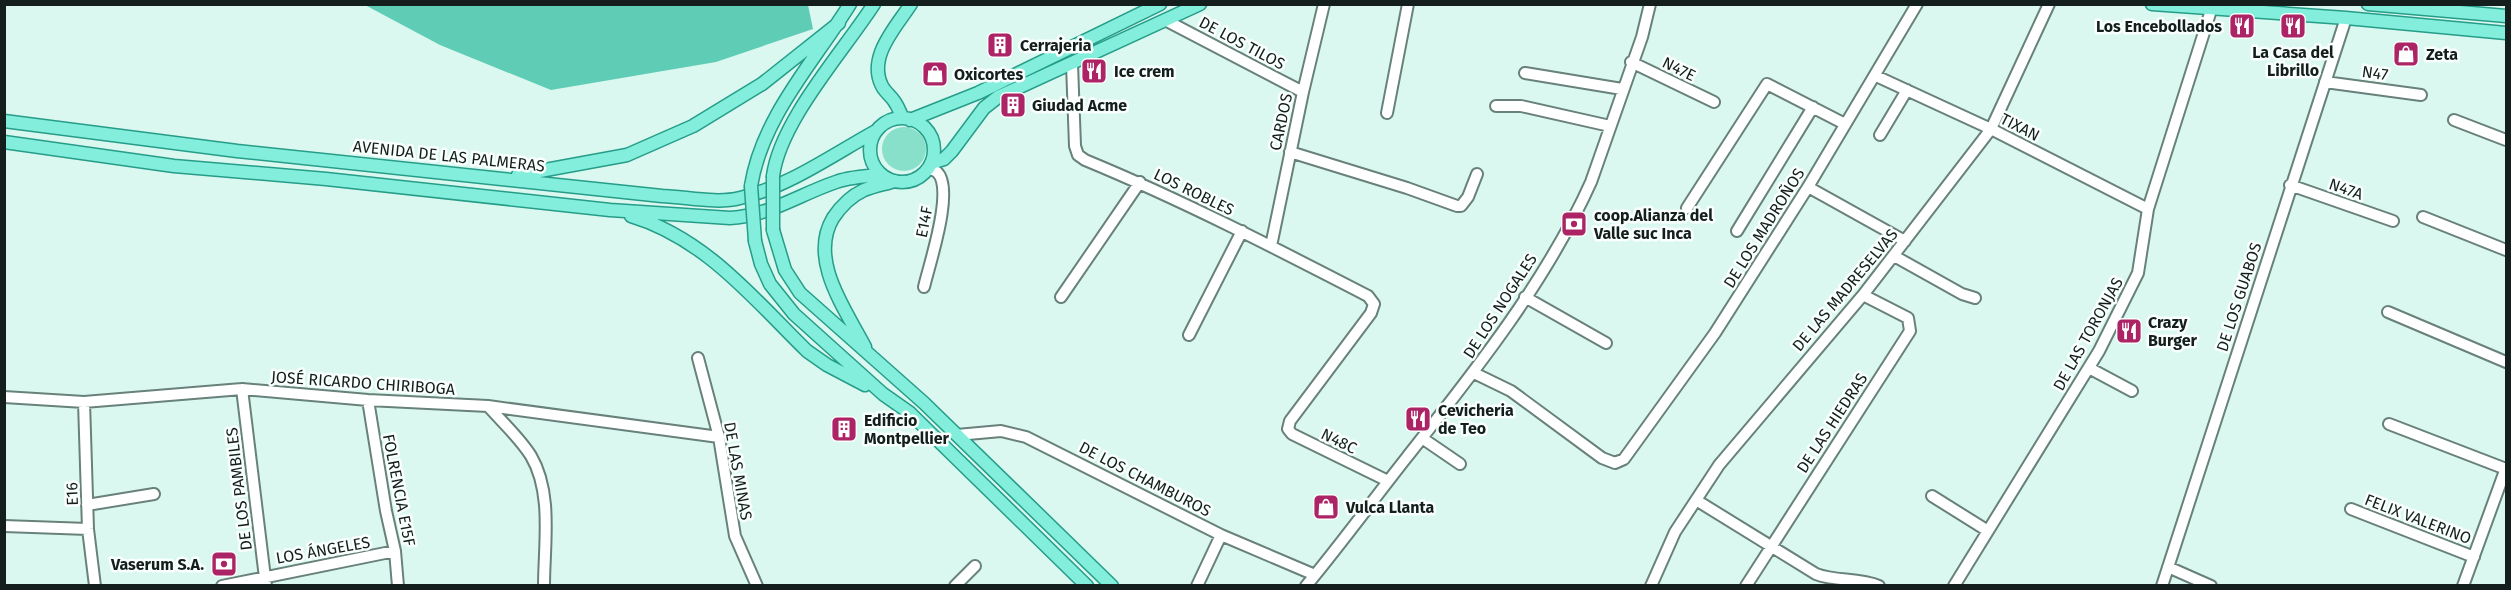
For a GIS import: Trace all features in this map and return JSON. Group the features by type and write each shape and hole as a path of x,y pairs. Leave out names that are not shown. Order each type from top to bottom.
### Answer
{"main road":[{"path":"850,4 778,113 758,152 751,186 754,241 761,264 770,284 807,327 883,394 910,413 1087,585"},
{"path":"874,4 794,118 776,159 773,176 773,230 785,270 800,293 924,403 1112,585"},
{"path":"911,4 880,54 878,73 883,87 907,119 926,129 931,137 934,146 930,166"},
{"name":"AVENIDA DE LAS PALMERAS","path":"4,120 226,150 662,196 740,198 784,181 876,131 888,122 907,119 978,93 1160,4"},
{"path":"868,354 831,282 824,258 825,239 831,222 849,199 863,190 895,181 914,179 930,166 944,159 952,152 984,108 998,97 1200,4"},
{"path":"2152,4 2212,6 2506,33"},
{"path":"2368,4 2464,9 2506,16"},
{"path":"503,178 627,155 693,126 762,84 839,23"},
{"path":"876,131 870,149 876,168 882,175 895,181"},
{"path":"4,142 174,166 326,179 610,210 709,217 748,217 838,181 882,175"},
{"path":"610,210 665,229 702,251 807,351 827,365 883,394"}],"street":[{"name":"CARDOS","path":"1271,246 1324,4"},
{"path":"1387,113 1408,4"},
{"name":"DE LOS NOGALES","path":"1306,585 1474,373 1525,297 1581,202 1642,37 1650,4"},
{"name":"DE LOS MADROÑOS","path":"1474,373 1511,391 1602,458 1615,463 1624,459 1715,333 1808,188 1917,4"},
{"name":"DE LAS MADRESELVAS","path":"1651,585 1675,532 1733,448 1863,295 1991,129 2049,4"},
{"name":"DE LAS TORONJAS","path":"1954,585 2089,368 2138,273 2148,209 2212,6"},
{"path":"2464,9 2466,30"},
{"name":"DE LOS GUABOS","path":"2162,585 2346,18"},
{"name":"DE LOS TILOS","path":"1167,21 1303,92"},
{"name":"N47E","path":"1631,62 1714,102"},
{"name":"LOS ROBLES","path":"1072,64 1075,146 1078,155 1242,231 1368,296 1374,304 1371,313 1290,421"},
{"path":"1525,74 1622,89"},
{"name":"TIXAN","path":"1876,76 1991,129 2148,209"},
{"name":"N47","path":"2325,82 2421,95"},
{"path":"1687,208 1767,84 1845,123"},
{"path":"1880,135 1906,90"},
{"path":"1496,106 1521,106 1610,126"},
{"path":"1737,231 1813,107"},
{"path":"2454,120 2506,140"},
{"path":"1290,153 1407,188 1457,206 1461,206 1468,197 1477,174"},
{"name":"E14F","path":"924,286 942,214 943,194 940,177 930,166"},
{"path":"1061,297 1140,182"},
{"name":"N47A","path":"2290,185 2393,221"},
{"path":"1808,188 1905,241"},
{"path":"2423,217 2506,250"},
{"path":"1189,335 1242,231"},
{"path":"1894,256 1962,294 1975,298"},
{"name":"DE LAS HIEDRAS","path":"1746,585 1910,331 1910,321 1906,316 1863,295"},
{"path":"1525,297 1606,343"},
{"path":"2388,312 2506,362"},
{"name":"DE LAS MINAS","path":"698,358 719,437 735,536 757,585"},
{"path":"2089,368 2132,390"},
{"name":"JOSÉ RICARDO CHIRIBOGA","path":"4,397 84,402 242,389 368,400 488,406 719,437"},
{"name":"DE LOS PAMBILES","path":"242,389 265,580"},
{"name":"FOLRENCIA E15F","path":"368,400 384,501 395,552 398,585"},
{"name":"E16","path":"84,402 88,529 95,585"},
{"path":"488,406 530,455 540,478 544,501 544,585"},
{"name":"N48C","path":"1290,421 1288,429 1292,434 1388,481"},
{"path":"2389,424 2506,468 2463,585"},
{"name":"DE LOS CHAMBUROS","path":"957,435 1001,431 1026,438 1221,534 1315,575"},
{"path":"1422,438 1460,464"},
{"path":"87,505 154,494"},
{"path":"1932,496 1988,531"},
{"path":"1695,500 1821,576 1861,579 1879,585"},
{"name":"FELIX VALERINO","path":"2352,509 2474,557"},
{"path":"4,526 88,529"},
{"path":"1197,585 1221,534"},
{"name":"LOS ÁNGELES","path":"222,585 265,580 395,552"},
{"path":"955,585 975,566"},
{"path":"2169,567 2211,585"}],"green space":[{"path":"365,5 808,5 813,29 716,62 551,90 440,45"},
{"path":"904,127 913,128 920,133 925,140 925,158 920,165 913,170 904,171 895,170 888,165 883,158 882,149 883,140 888,133 895,128"}],"place":[{"name":"Los Encebollados","path":"2242,26"},
{"name":"La Casa del Librillo","path":"2293,26"},
{"name":"Cerrajeria","path":"1000,45"},
{"name":"Zeta","path":"2406,54"},
{"name":"Ice crem","path":"1094,71"},
{"name":"Oxicortes","path":"935,74"},
{"name":"Giudad Acme","path":"1013,105"},
{"name":"coop.Alianza del Valle suc Inca","path":"1574,224"},
{"name":"Crazy Burger","path":"2129,331"},
{"name":"Cevicheria de Teo","path":"1418,419"},
{"name":"Edificio Montpellier","path":"844,429"},
{"name":"Vulca Llanta","path":"1326,507"},
{"name":"Vaserum S.A.","path":"224,564"}]}
